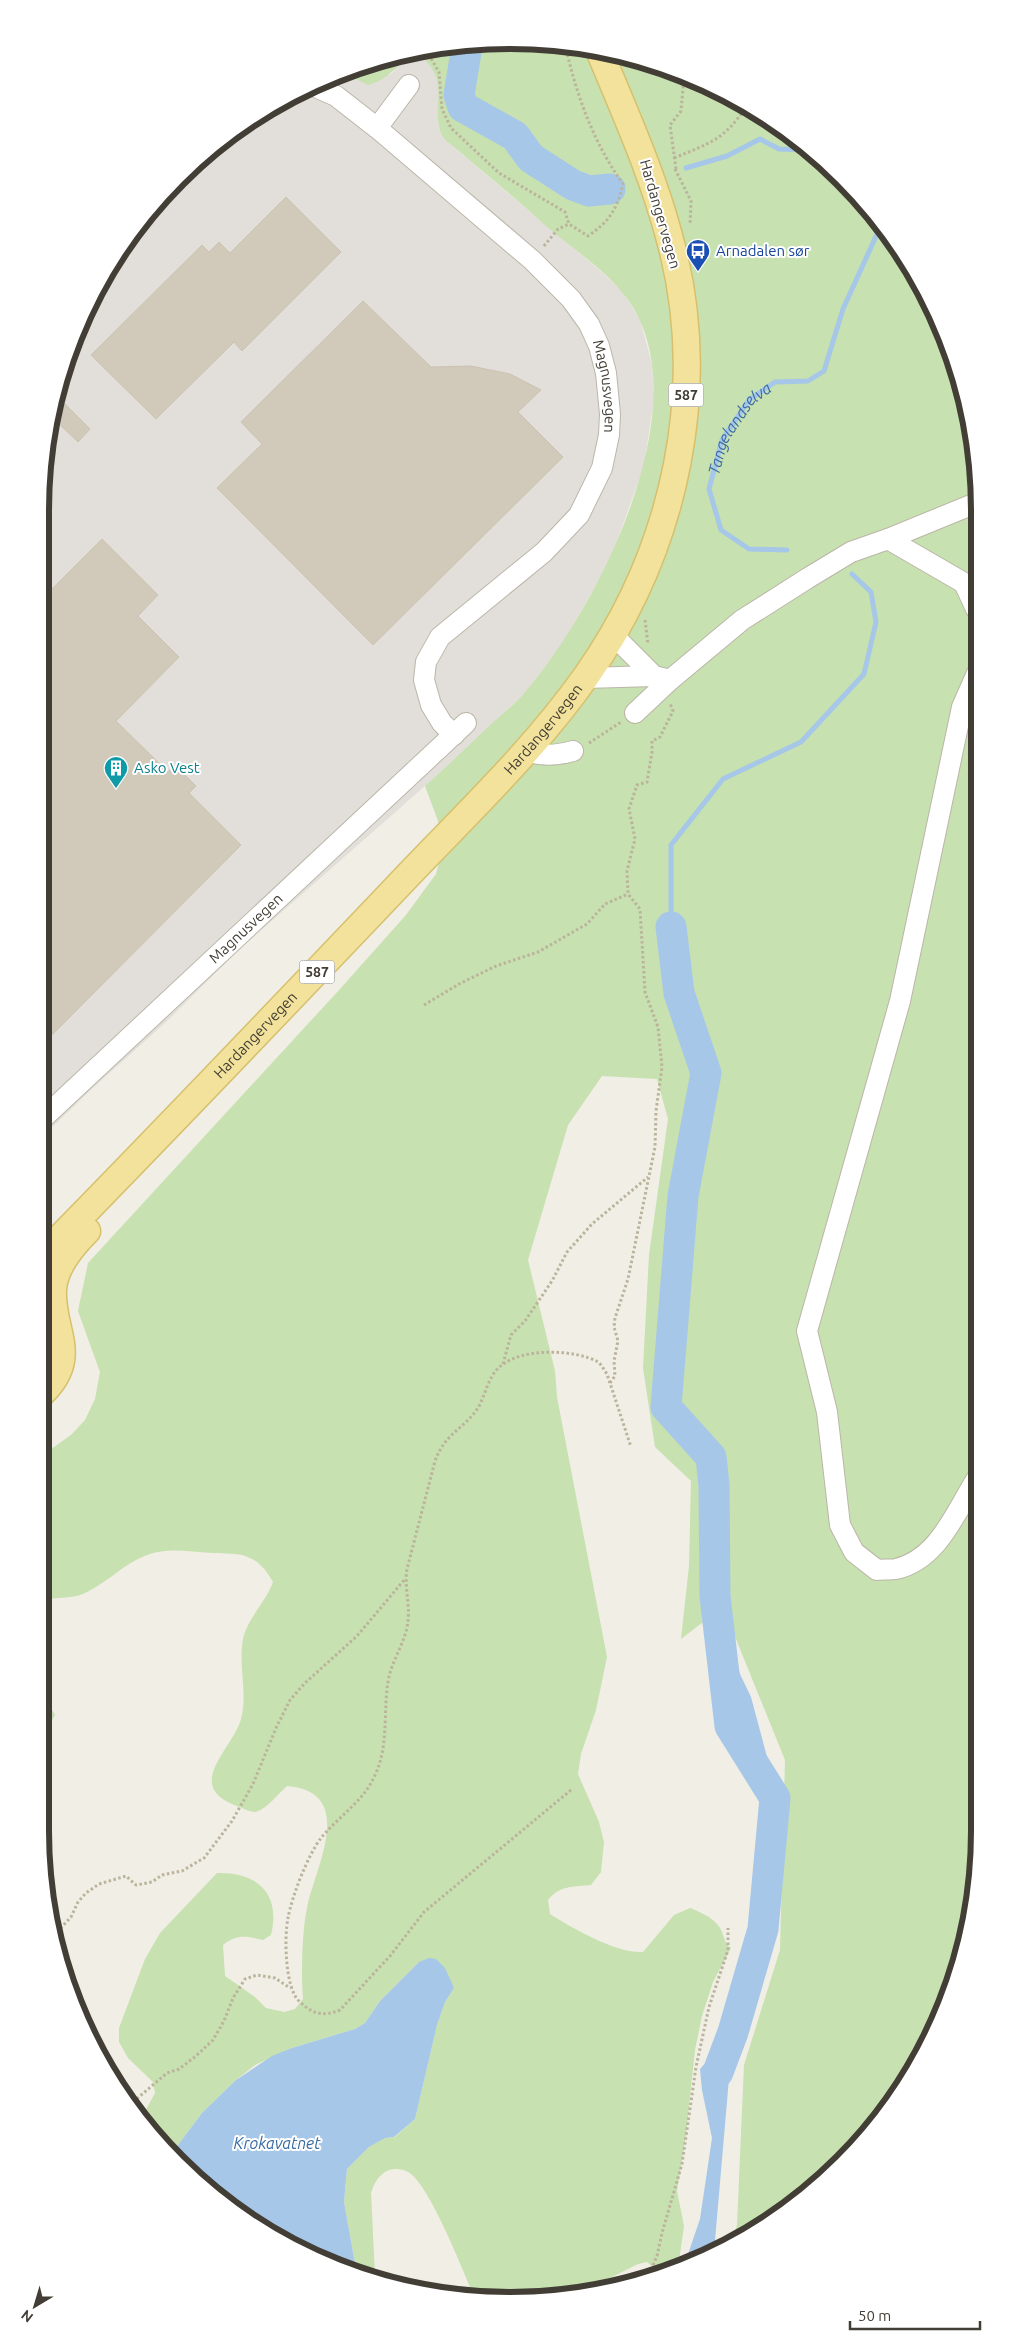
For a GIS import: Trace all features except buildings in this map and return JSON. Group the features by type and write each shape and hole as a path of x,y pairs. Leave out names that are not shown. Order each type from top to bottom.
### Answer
{"main road":[{"name":"Hardangervegen","path":"49,1249 251,1042 524,751 585,678 613,635 641,582 653,554 672,492 683,432 686,342 682,302 670,237 640,148 603,59"},
{"name":"587","path":"49,1385 56,1377 62,1344 53,1306 53,1289 56,1274 67,1254 192,1120 251,1042"},
{"name":"587","path":"49,1230 117,1160 135,1145 180,1115"},
{"path":"49,1338 60,1359"}],"lane":[{"path":"377,128 409,85"},
{"name":"Magnusvegen","path":"49,1112 460,729 442,723 431,705 424,680 426,662 430,650 440,637 458,620 544,552 580,515 602,468 609,435 610,414 606,373 599,346 589,324 571,299 532,260 377,128 336,96 321,89"},
{"path":"634,713 662,678 742,620 808,578 851,552 971,505"},
{"path":"888,539 964,583 971,598"},
{"path":"613,635 662,678"},
{"path":"585,678 662,678"},
{"path":"971,687 962,707 900,1001 807,1331 828,1412 840,1525 854,1552 877,1570 897,1569 923,1556 948,1529 971,1489"},
{"path":"524,751 546,756 573,751"}],"path":[{"path":"430,56 439,72 442,109 451,128 499,173 565,212 569,224 588,236 602,227 618,206 623,184 605,159 585,115 567,53"},
{"path":"683,83 681,111 670,125 676,169 691,201 689,232"},
{"path":"674,158 715,141 736,123 743,112"},
{"path":"670,170 676,169"},
{"path":"532,260 558,229 569,224"},
{"path":"610,1383 615,1376 614,1361 618,1341 614,1327 615,1318 628,1279 655,1147 656,1111 662,1067 658,1027 645,992 640,909 628,894 627,871 635,839 629,809 637,785 647,782 652,741 660,737 673,711 662,678"},
{"path":"573,751 602,736 634,713"},
{"path":"424,1005 459,984 496,966 538,952 587,924 605,904 628,894"},
{"path":"503,1364 511,1336 525,1322 552,1281 567,1252 592,1224 648,1177"},
{"path":"571,1790 424,1912 390,1956 340,2010 330,2014 319,2014 306,2008 296,1999 290,1988 288,1917 298,1887 317,1844 376,1775 386,1724 388,1682 408,1621 405,1579 413,1541 438,1452 446,1439 474,1413 494,1372 503,1364 531,1353 561,1352 580,1356 602,1366 610,1383 630,1447"},
{"path":"60,1929 71,1917 78,1902 86,1893 99,1884 126,1876 136,1885 144,1884 162,1875 182,1871 204,1858 232,1821 253,1784 276,1728 290,1700 305,1683 357,1636 405,1579"},
{"path":"651,2270 657,2256 682,2164 696,2067 708,2007 728,1950 728,1928"},
{"path":"135,2100 167,2073 179,2069 196,2056 213,2040 224,2021 239,1986 245,1979 257,1975 275,1978 290,1988"}],"shaded area":[{"path":"422,58 429,63 434,70 439,88 438,123 444,139 622,291 640,320 652,364 654,398 644,466 610,560 561,647 525,693 425,786 242,947 166,1022 49,1130 49,510 53,450 64,391 73,362 96,306 126,254 163,206 206,163 254,126 306,96 351,77 353,79 391,74 405,61"}],"green space":[{"path":"510,49 570,53 629,64 658,73 714,96 766,126 791,144 836,184 876,229 894,254 924,306 947,362 956,391 967,450 970,480 971,1831 967,1891 956,1950 947,1979 924,2035 894,2087 876,2112 857,2135 814,2178 766,2215 734,2234 737,2225 744,2065 780,1950 785,1760 721,1602 715,1596 707,1619 681,1639 689,1566 691,1481 655,1447 643,1368 649,1255 668,1119 657,1079 602,1076 568,1125 528,1260 555,1371 557,1397 607,1657 596,1710 581,1754 578,1774 599,1822 604,1842 601,1872 591,1885 562,1889 553,1895 548,1900 550,1914 582,1933 608,1945 632,1952 643,1952 674,1915 690,1908 714,1921 731,1948 713,1982 702,2016 695,2050 686,2135 677,2191 684,2226 679,2260 654,2269 647,2262 638,2264 600,2283 540,2291 471,2290 453,2247 425,2192 416,2179 408,2172 399,2169 389,2170 382,2174 375,2182 371,2193 375,2272 355,2265 344,2202 347,2169 369,2147 385,2138 395,2137 415,2119 437,2025 445,2002 454,1988 419,1962 380,2001 365,2023 355,2029 292,2048 255,2065 236,2080 202,2113 176,2148 144,2113 155,2093 153,2082 128,2058 119,2042 119,2028 145,1959 160,1933 217,1873 244,1876 255,1881 269,1897 273,1908 271,1935 263,1940 247,1937 237,1938 223,1945 225,1976 255,1997 266,2008 284,2012 295,2009 303,1999 302,1953 305,1918 323,1853 327,1834 327,1816 321,1802 309,1791 287,1786 268,1805 255,1812 221,1798 213,1788 212,1778 215,1766 241,1719 244,1699 242,1649 245,1631 273,1582 261,1565 245,1556 236,1554 163,1551 147,1555 130,1563 85,1593 49,1599 49,1451 71,1435 85,1420 95,1399 100,1372 78,1311 88,1263 340,989 406,915 436,874 443,848 438,821 425,786 518,700 553,656 580,614 605,566 627,515 644,463 653,412 652,364 640,321 632,306 611,280 599,269 444,139 439,127 438,85 435,74 422,58 480,50"},
{"path":"405,61 382,79 368,85 352,77"},
{"path":"49,1704 55,1715 49,1725"}],"water":[{"path":"715,1596 719,1602 740,1674 751,1697 774,1783 775,1798 756,1775 745,1754 715,1679 707,1644"},
{"name":"Krokavatnet","path":"429,1958 436,1959 445,1968 454,1988 445,2002 437,2025 415,2119 394,2137 385,2138 369,2147 347,2169 344,2202 355,2265 306,2245 254,2215 206,2178 176,2148 202,2113 236,2080 272,2056 355,2029 365,2023 380,2001 419,1962"},
{"path":"733,2032 715,2245 687,2257 700,2219 712,2138 702,2090 700,2069"}],"waterway":[{"name":"Tangelandselva","path":"466,51 459,95 463,107 515,136 531,158 573,185 589,191 610,189"},
{"name":"Tangelandselva","path":"686,168 727,156 760,139 779,149 798,150"},
{"name":"Tangelandselva","path":"787,550 749,549 721,530 709,489 722,440 749,400 775,382 808,381 824,371 843,309 878,232"},
{"path":"671,927 671,845 723,779 801,742 864,674 876,622 871,592 852,574"},
{"path":"671,927 679,993 706,1073 683,1196 666,1407 711,1457 714,1485 715,1596 730,1726 775,1798 763,1929 733,2032 718,2072"}],"place":[{"name":"Arnadalen sør","path":"698,272"},
{"name":"Asko Vest","path":"116,789"}]}
